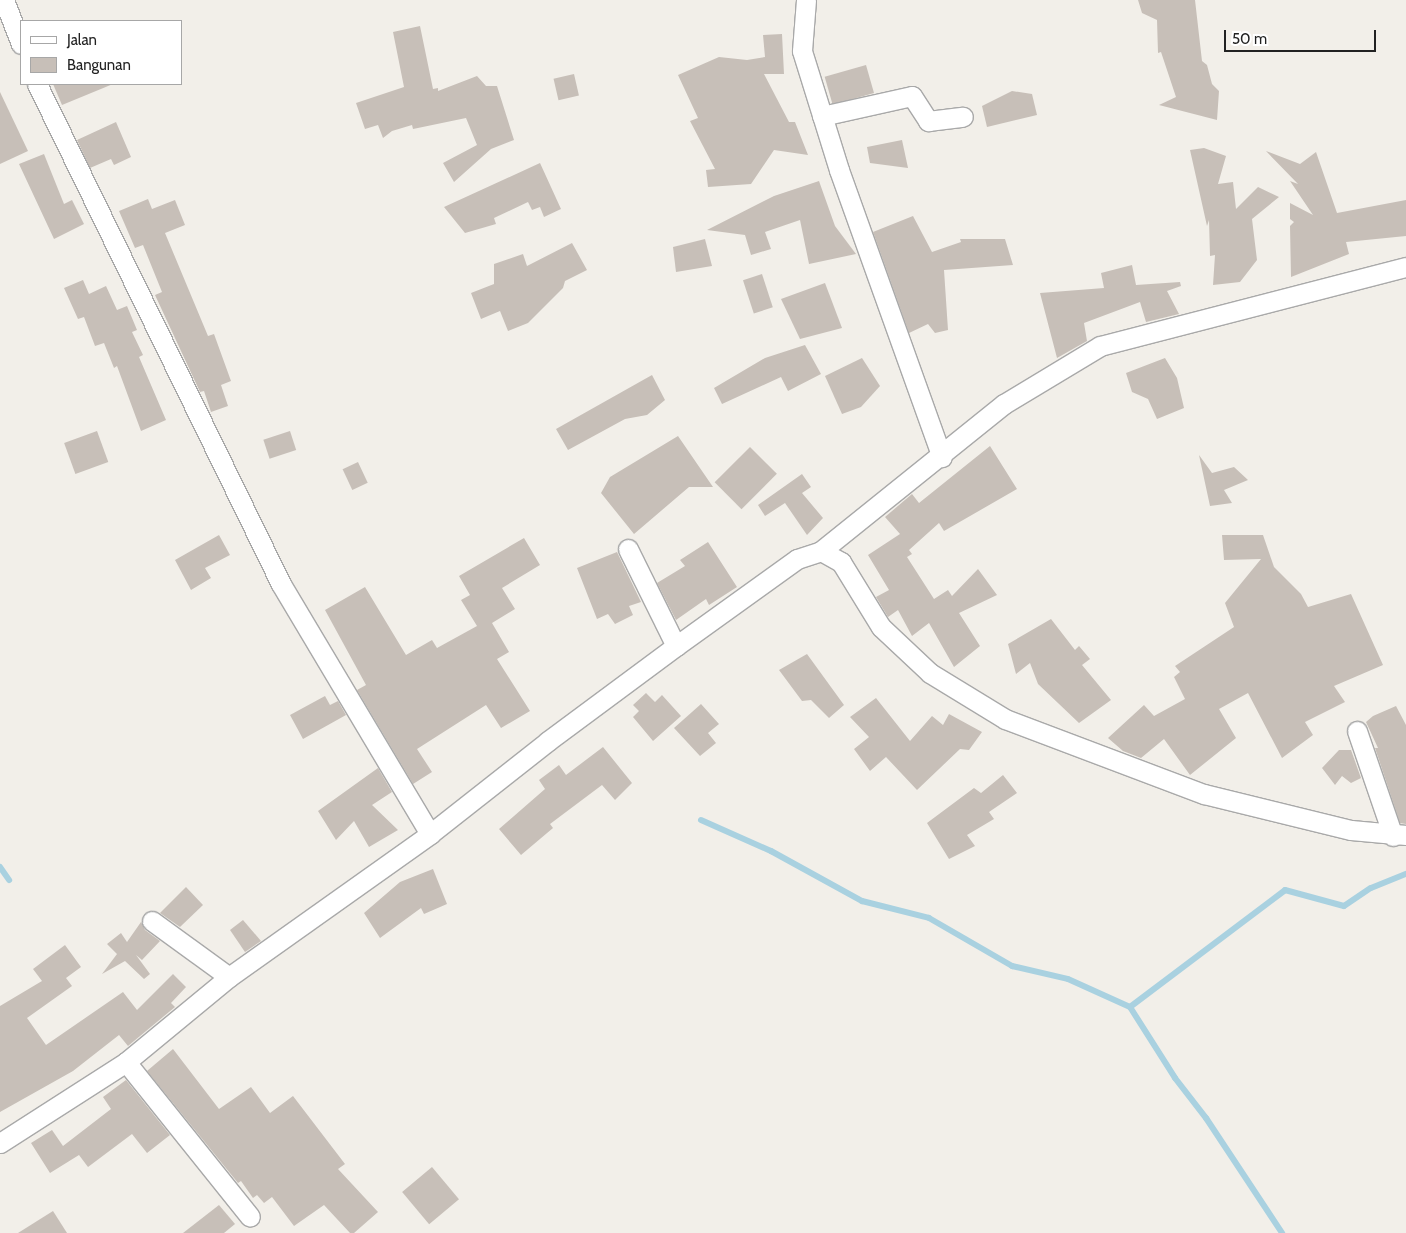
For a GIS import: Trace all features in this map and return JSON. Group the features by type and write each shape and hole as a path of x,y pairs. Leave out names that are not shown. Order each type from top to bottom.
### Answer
{"street":[{"path":"4,0 20,41"},
{"path":"806,0 802,51 822,116 942,457"},
{"path":"38,85 281,584 430,834"},
{"path":"822,116 912,96 928,121 963,117"},
{"path":"0,1143 126,1062 229,977 430,834 676,646 797,560 821,551 942,457 1004,404 1100,346 1406,267"},
{"path":"628,549 676,646"},
{"path":"821,551 841,562 881,626 930,673 1005,719 1204,794 1351,830 1400,836 1357,731"},
{"path":"152,921 229,977"},
{"path":"126,1062 250,1217"}],"building":[{"path":"1138,0 1195,0 1202,61 1207,65 1212,84 1219,91 1217,120 1159,105 1176,97 1161,52 1158,53 1157,20 1142,13"},
{"path":"420,26 433,89 438,88 438,91 477,76 486,86 497,86 514,140 491,149 454,182 443,163 477,145 466,118 413,129 412,125 392,131 383,138 378,125 365,129 356,103 404,87 393,32"},
{"path":"782,34 784,74 764,74 789,122 795,122 808,155 774,150 751,184 708,187 706,170 715,169 690,121 698,118 678,75 719,57 747,60 765,57 763,35"},
{"path":"866,65 874,93 833,105 825,77"},
{"path":"574,74 579,95 558,100 554,79"},
{"path":"53,85 111,85 62,105"},
{"path":"1012,91 1032,94 1037,115 987,127 982,106"},
{"path":"0,92 28,151 0,164"},
{"path":"116,122 131,157 114,165 111,159 90,168 77,140"},
{"path":"902,140 908,168 870,163 867,147"},
{"path":"1204,148 1226,156 1218,184 1233,182 1236,209 1258,187 1279,197 1252,219 1257,260 1240,282 1213,285 1215,255 1210,256 1209,220 1207,226 1190,150"},
{"path":"1266,151 1300,164 1316,152 1337,213 1406,200 1406,236 1346,242 1349,254 1291,277 1290,226 1294,222 1290,219 1290,203 1313,215 1290,181 1298,184"},
{"path":"44,154 64,204 72,200 84,224 54,239 19,164"},
{"path":"540,163 561,209 544,217 540,207 532,210 528,202 494,218 496,224 465,233 444,207"},
{"path":"819,181 835,226 856,254 809,264 800,220 765,232 771,249 751,255 745,235 707,230 774,196"},
{"path":"148,199 152,209 175,200 185,225 165,233 208,336 214,334 231,381 221,385 228,406 211,412 204,391 200,392 155,295 162,292 143,245 135,248 119,211"},
{"path":"913,216 932,252 961,242 960,239 1005,239 1013,265 944,270 948,330 935,333 928,324 909,333 873,232"},
{"path":"705,239 712,266 676,272 673,247"},
{"path":"572,243 587,270 565,281 563,288 528,323 508,331 500,311 481,319 471,293 494,284 494,264 523,254 527,266"},
{"path":"1132,265 1136,285 1180,282 1181,286 1167,291 1179,314 1146,322 1140,302 1084,323 1087,341 1057,358 1040,293 1104,288 1101,273"},
{"path":"762,274 773,307 754,313 743,280"},
{"path":"83,280 89,294 106,286 117,310 127,306 137,330 132,332 143,355 139,357 166,420 141,431 117,366 114,368 104,343 95,346 84,317 78,319 64,288"},
{"path":"825,283 842,328 800,339 781,299"},
{"path":"805,345 821,374 788,391 781,377 722,404 714,388 765,358"},
{"path":"862,358 880,386 861,407 842,414 825,376"},
{"path":"1165,358 1177,378 1184,408 1157,419 1148,399 1132,392 1126,373"},
{"path":"652,375 665,400 647,415 625,419 568,450 556,429"},
{"path":"97,431 108,462 75,474 64,443"},
{"path":"290,431 296,450 270,459 263,440"},
{"path":"678,436 713,487 689,487 634,534 601,493 610,477"},
{"path":"990,446 1017,489 944,531 939,523 909,550 912,554 907,557 934,599 948,590 952,596 978,569 997,595 959,613 980,646 954,667 929,623 912,636 898,610 888,617 876,597 889,590 868,555 900,534 885,517 912,494 919,503"},
{"path":"750,447 777,474 742,509 715,482"},
{"path":"1199,455 1212,473 1234,467 1248,480 1224,490 1232,503 1210,506"},
{"path":"358,462 368,483 352,490 343,469"},
{"path":"802,474 811,487 802,493 823,518 807,535 785,503 765,516 758,505"},
{"path":"219,535 230,555 205,568 211,578 191,590 175,560"},
{"path":"1222,535 1263,535 1274,567 1301,594 1308,607 1351,594 1383,665 1334,686 1345,702 1305,722 1313,735 1282,758 1248,693 1219,709 1236,738 1190,775 1164,739 1141,758 1123,751 1108,738 1144,705 1154,716 1185,699 1174,677 1180,672 1175,666 1234,627 1225,603 1261,559 1224,560"},
{"path":"524,538 540,565 502,588 515,609 492,623 509,652 497,659 530,711 501,728 486,705 417,749 432,772 413,784 357,690 366,685 325,610 365,587 406,655 432,640 437,648 477,626 461,600 470,595 459,576"},
{"path":"708,542 737,587 709,605 706,599 676,620 657,583 685,566 680,560"},
{"path":"617,552 641,602 629,606 633,615 615,624 608,614 597,619 577,568"},
{"path":"1051,619 1075,650 1079,646 1090,659 1082,665 1111,700 1079,723 1038,684 1030,663 1016,674 1008,644"},
{"path":"807,654 844,705 829,718 811,700 802,701 779,670"},
{"path":"646,693 655,702 662,695 681,716 653,741 633,717 639,711 633,705"},
{"path":"325,696 330,705 338,701 346,715 303,739 290,715"},
{"path":"876,698 910,741 932,716 943,725 949,714 982,732 969,750 960,749 917,790 886,757 870,771 854,749 869,737 850,717"},
{"path":"701,704 719,724 708,733 716,743 700,756 674,728"},
{"path":"1396,706 1406,725 1406,824 1400,823 1375,748 1378,748 1366,722 1373,716"},
{"path":"603,747 632,783 615,800 602,785 550,824 553,828 521,855 499,829 545,789 539,780 559,765 566,775"},
{"path":"1339,750 1351,750 1361,778 1351,783 1342,776 1335,785 1322,768"},
{"path":"378,768 392,792 372,805 398,830 369,847 354,821 336,840 318,811"},
{"path":"1003,775 1017,793 989,812 994,819 967,835 975,846 949,859 927,823 974,788 981,793"},
{"path":"433,869 447,904 424,914 421,908 380,938 364,913 400,882"},
{"path":"186,887 203,905 180,927 160,913"},
{"path":"243,920 261,941 245,952 230,930"},
{"path":"141,922 145,930 160,941 142,960 136,955 150,974 144,979 125,961 102,974 117,954 107,944 121,933 127,942"},
{"path":"65,945 81,967 66,978 72,986 27,1018 46,1045 123,992 137,1010 173,974 186,987 171,1003 175,1007 128,1046 119,1035 73,1071 0,1112 0,1006 42,981 33,969"},
{"path":"173,1049 219,1109 251,1087 270,1113 293,1096 345,1164 338,1169 378,1212 354,1233 350,1233 324,1205 294,1226 272,1197 264,1203 257,1195 253,1198 241,1181 238,1183 147,1071"},
{"path":"126,1080 170,1135 147,1153 132,1134 88,1167 79,1155 50,1173 31,1143 52,1130 63,1146 111,1109 103,1097"},
{"path":"432,1167 459,1199 429,1224 402,1192"},
{"path":"219,1205 235,1224 224,1233 183,1233"},
{"path":"53,1211 67,1233 18,1233"}],"waterway":[{"path":"701,820 771,851 862,901 929,918 1012,966 1068,979 1130,1007 1175,1078 1206,1118 1282,1233"},
{"path":"0,867 9,880"},
{"path":"1130,1007 1285,890 1344,906 1371,888 1406,874"}]}
